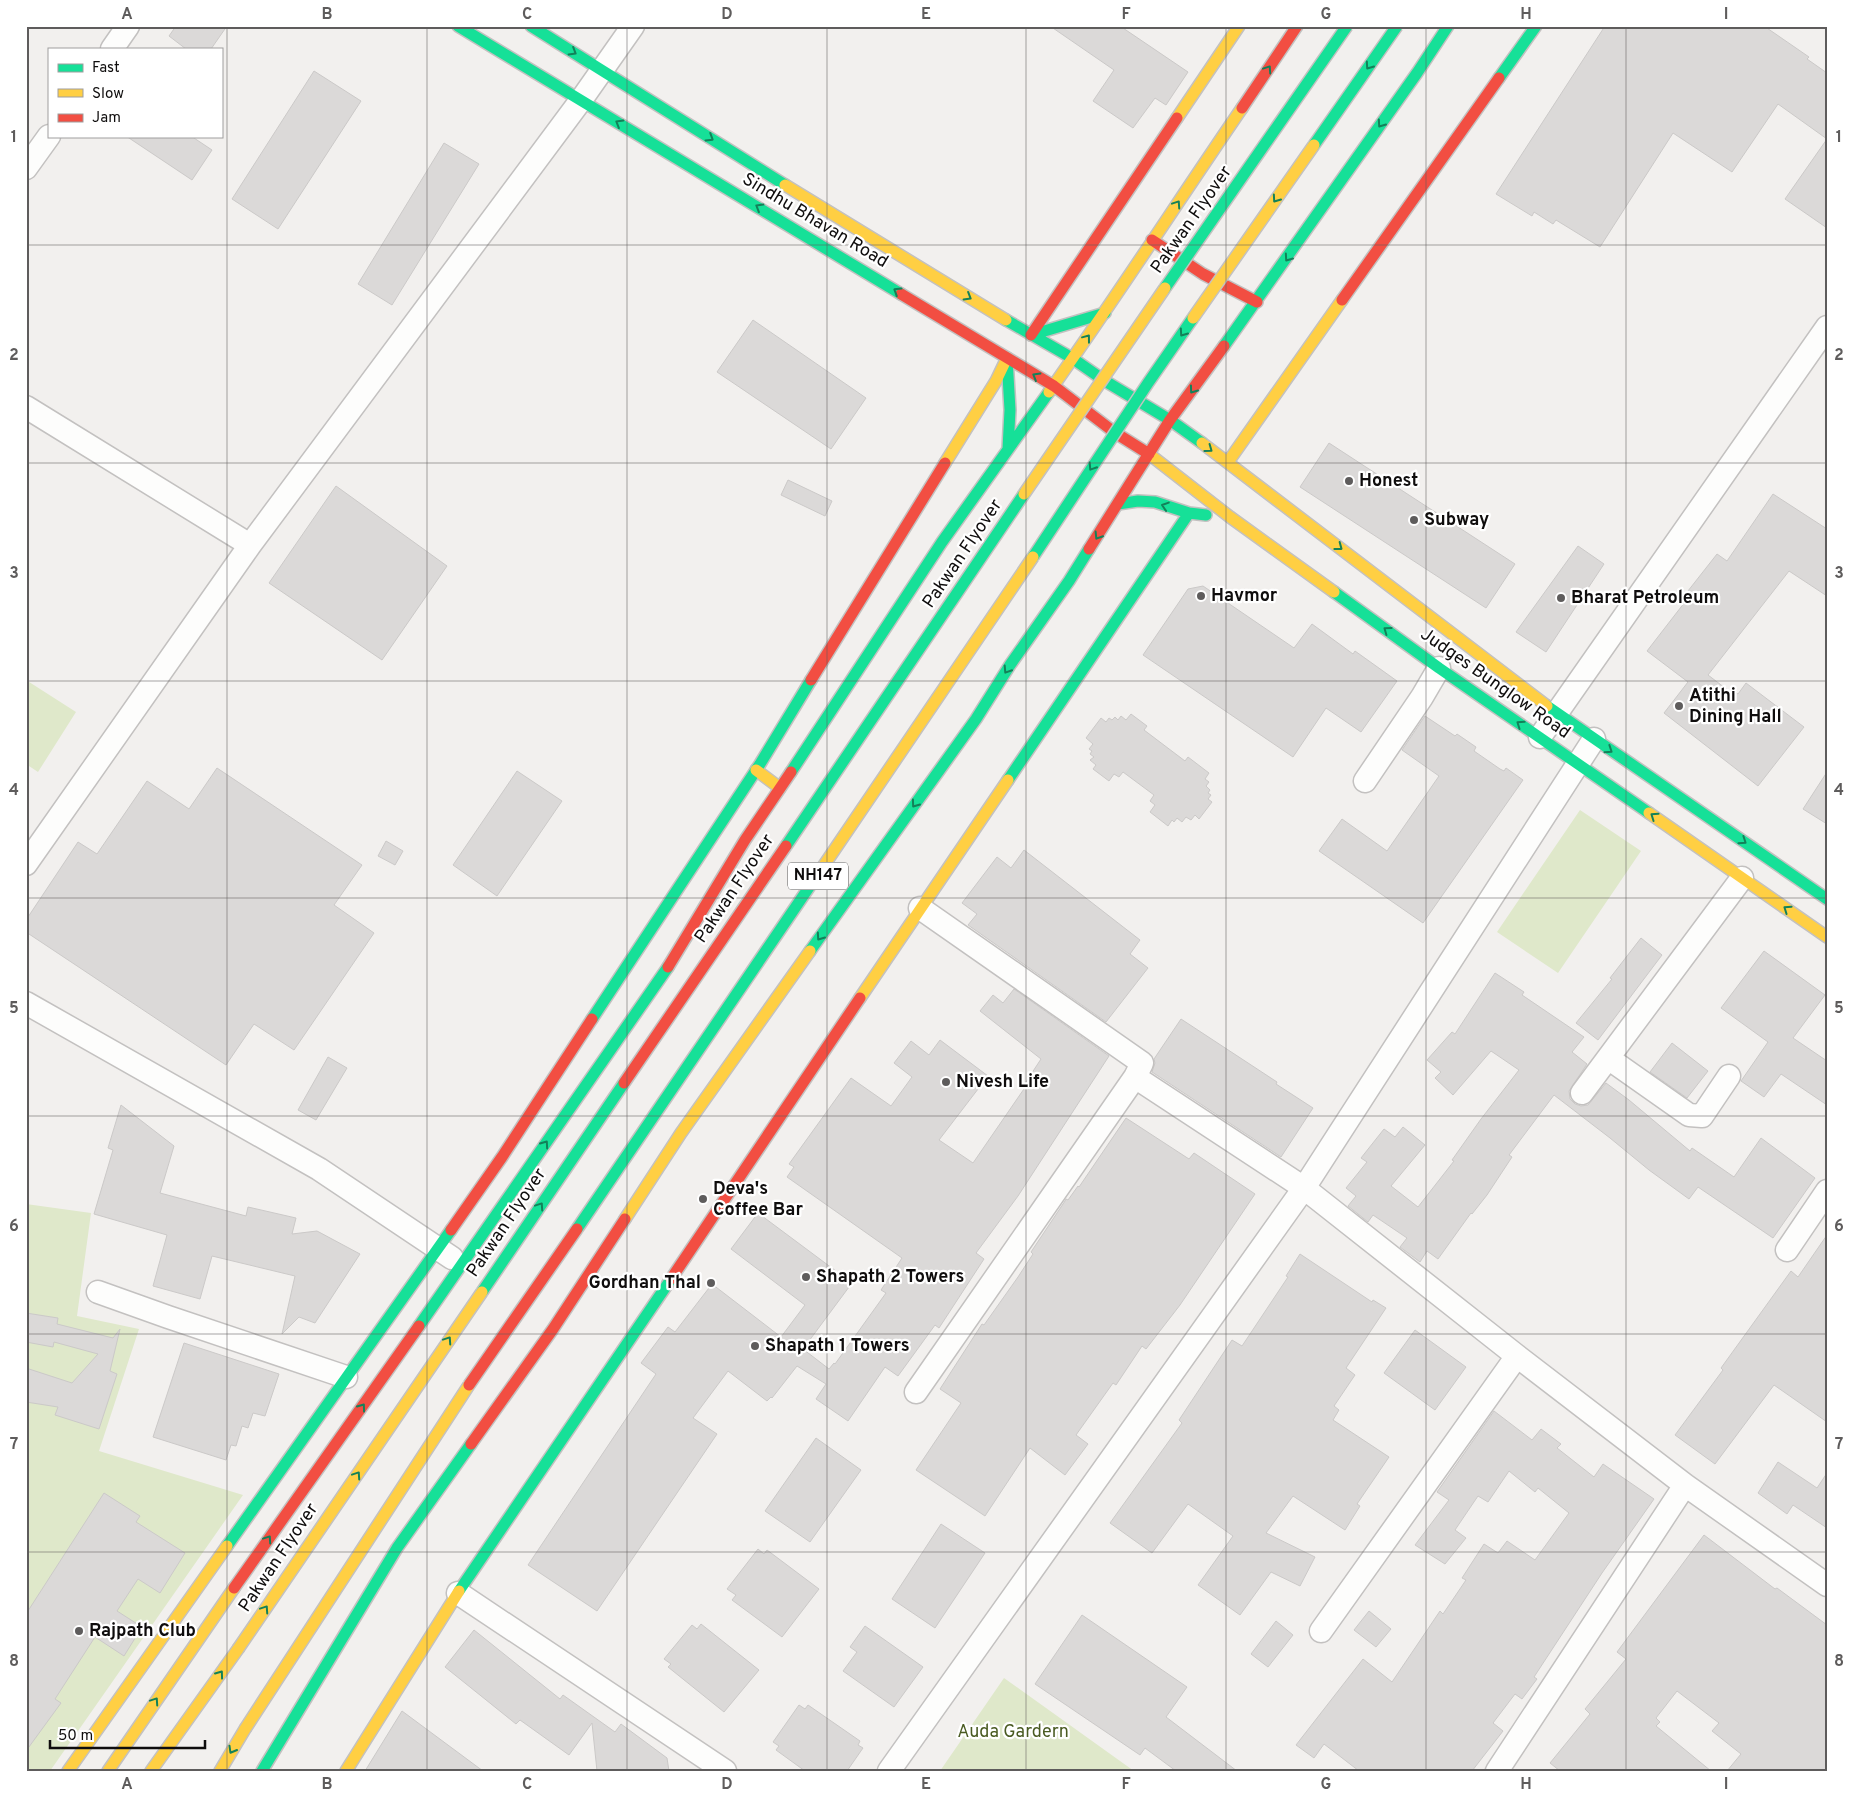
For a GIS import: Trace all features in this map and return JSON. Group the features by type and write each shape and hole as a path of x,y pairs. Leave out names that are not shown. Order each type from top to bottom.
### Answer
{"main road":[{"name":"Sindhu Bhavan Road","path":"458,26 1054,386 1114,432 1148,454"},
{"name":"Sindhu Bhavan Road","path":"531,26 808,199 1072,358 1105,381 1170,420"},
{"path":"1031,335 1239,26"},
{"path":"108,1771 284,1515 462,1265 668,967 745,840 942,542 1105,313 1152,240 1297,26"},
{"name":"Pakwan Flyover","path":"151,1771 238,1649 976,566 1065,432 1347,26"},
{"name":"NH147","path":"220,1771 244,1728 457,1402 684,1074 1002,604 1148,383 1397,26"},
{"path":"262,1771 397,1548 553,1329 681,1133 976,719 1010,665 1069,581 1170,420 1257,302 1448,26"},
{"path":"1228,462 1536,26"},
{"path":"1152,240 1178,259 1257,302"},
{"path":"1031,335 1105,313"},
{"path":"1007,358 1010,402 1008,449"},
{"path":"68,1771 507,1148 756,770 996,381 1007,358"},
{"name":"Judges Bunglow Road","path":"1170,420 1228,462 1557,714 1827,899"},
{"name":"Judges Bunglow Road","path":"1148,454 1230,517 1439,668 1827,937"},
{"path":"1118,504 1138,501 1155,502 1189,513 1230,517"},
{"path":"346,1771 458,1593 1189,513"},
{"path":"756,770 780,788"}],"street":[{"path":"113,48 128,26"},
{"path":"26,864 250,545 634,26"},
{"path":"26,168 48,137"},
{"path":"1540,737 1827,327"},
{"path":"26,407 250,545"},
{"path":"1365,781 1439,668"},
{"path":"889,1771 1304,1188 1594,739"},
{"path":"1582,1093 1742,878"},
{"path":"916,1392 1135,1077 1142,1063 920,908"},
{"path":"26,1003 319,1169 462,1265"},
{"path":"1608,1058 1689,1115 1702,1116 1729,1076"},
{"path":"1135,1077 1304,1188 1517,1356 1685,1485 1827,1585"},
{"path":"1787,1250 1827,1191"},
{"path":"98,1292 168,1318 346,1377"},
{"path":"1322,1631 1517,1356"},
{"path":"1497,1771 1685,1485"},
{"path":"458,1593 700,1764 725,1771"}],"green space":[{"path":"26,680 76,712 38,772 26,764"},
{"path":"1580,810 1641,851 1558,973 1497,932"},
{"path":"26,1204 91,1213 77,1316 139,1329 99,1451 243,1495 50,1771 26,1771"},
{"name":"Auda Gardern","path":"1004,1678 1134,1771 940,1771"}],"building":[{"path":"176,26 227,26 212,48 185,48 169,36"},
{"path":"1050,26 1120,26 1188,72 1166,105 1155,98 1133,128 1093,101 1114,70"},
{"path":"1605,26 1764,26 1809,57 1807,59 1827,73 1827,139 1778,104 1732,172 1673,133 1600,247 1556,220 1553,224 1534,212 1532,216 1496,194"},
{"path":"314,71 361,101 278,229 232,199"},
{"path":"129,138 194,138 212,150 192,180"},
{"path":"1827,139 1827,228 1785,199"},
{"path":"444,143 479,164 392,305 358,284"},
{"path":"753,320 866,398 831,449 717,372"},
{"path":"1329,443 1515,564 1486,608 1300,487"},
{"path":"788,480 832,501 825,516 781,495"},
{"path":"336,486 447,566 382,660 269,583"},
{"path":"1773,494 1827,529 1827,596 1789,571 1708,675 1733,694 1735,692 1738,694 1746,683 1804,727 1758,786 1664,713 1688,682 1647,651 1688,598 1684,596 1717,554 1727,561"},
{"name":"Bharat Petroleum","path":"1578,546 1604,564 1546,652 1516,632"},
{"path":"1203,586 1294,648 1312,624 1353,654 1355,651 1397,681 1361,732 1326,708 1293,757 1143,655 1188,589"},
{"path":"1131,714 1147,726 1144,730 1185,761 1188,757 1209,773 1205,779 1209,782 1206,786 1210,790 1208,793 1211,795 1208,799 1212,802 1199,819 1195,815 1191,820 1186,817 1182,822 1177,818 1174,822 1172,820 1168,826 1150,812 1155,805 1150,801 1154,795 1123,772 1119,777 1114,774 1109,781 1093,769 1096,765 1090,760 1094,757 1090,754 1092,751 1089,749 1093,744 1086,738 1101,718 1106,722 1109,718 1112,720 1115,717 1118,720 1121,716 1126,720"},
{"path":"1425,716 1455,736 1457,734 1476,747 1474,751 1500,769 1504,771 1506,768 1523,780 1423,923 1319,851 1342,819 1387,851 1439,776 1402,750"},
{"path":"217,768 362,865 334,905 374,933 294,1050 254,1024 226,1065 26,932 26,920 78,842 97,854 147,781 189,809"},
{"path":"517,771 562,801 497,896 453,865"},
{"path":"1827,772 1827,824 1803,809"},
{"path":"386,841 403,851 395,865 378,856"},
{"path":"1024,850 1140,940 1130,954 1148,968 1106,1022 968,925 977,914 962,903 997,857 1011,868"},
{"path":"1641,938 1662,955 1598,1040 1576,1023 1612,979 1610,978"},
{"path":"1764,951 1825,995 1793,1038 1827,1061 1827,1105 1781,1074 1764,1097 1741,1081 1768,1042 1721,1008"},
{"path":"1495,973 1524,992 1522,995 1584,1037 1572,1052 1587,1064 1569,1091 1570,1099 1575,1104 1581,1106 1588,1105 1606,1083 1690,1151 1692,1148 1734,1177 1761,1138 1815,1178 1773,1238 1698,1187 1689,1199 1554,1095 1509,1155 1512,1157 1487,1195 1471,1213 1438,1259 1427,1251 1420,1262 1400,1247 1407,1238 1373,1215 1368,1222 1348,1206 1356,1196 1346,1188 1367,1162 1361,1158 1384,1129 1395,1137 1403,1127 1425,1145 1391,1186 1418,1207 1454,1161 1452,1160 1481,1119 1519,1070 1491,1051 1453,1095 1435,1078 1441,1072 1427,1060 1452,1032 1455,1034"},
{"path":"1014,989 1109,1056 1018,1196 976,1253 984,1259 939,1328 935,1325 898,1376 885,1367 848,1421 816,1399 826,1384 797,1366 772,1398 767,1401 728,1371 693,1418 717,1434 597,1611 528,1565 656,1374 641,1363 668,1327 675,1332 712,1284 781,1337 805,1305 731,1249 758,1213 852,1283 803,1349 829,1369 835,1364 886,1293 881,1290 902,1258 787,1177 794,1167 789,1164 851,1078 891,1106 912,1077 894,1063 911,1041 929,1055 940,1040 988,1076 939,1140 973,1163 1026,1086 1024,1085 1041,1059 980,1011 993,995 1003,1003"},
{"path":"1181,1019 1313,1108 1281,1157 1152,1072 1155,1063 1154,1059"},
{"path":"1672,1043 1708,1071 1687,1098 1650,1072"},
{"path":"328,1057 347,1068 316,1120 298,1110"},
{"path":"121,1105 174,1146 160,1193 246,1216 248,1207 296,1218 292,1234 317,1231 360,1254 315,1323 299,1317 282,1334 295,1276 212,1256 200,1299 153,1286 167,1235 94,1214 113,1150 108,1148"},
{"path":"1126,1118 1189,1159 1194,1153 1255,1194 1180,1305 1146,1349 1142,1346 1116,1385 1113,1383 1076,1435 1088,1444 1065,1475 1030,1448 985,1516 916,1470 961,1403 940,1389 982,1324 984,1325 1018,1277 1033,1254 1031,1252 1066,1199 1068,1200 1079,1187"},
{"path":"1827,1235 1827,1422 1774,1385 1715,1464 1675,1435 1723,1370 1721,1368 1791,1271 1798,1277"},
{"path":"1300,1254 1372,1302 1373,1300 1386,1308 1346,1368 1355,1375 1334,1406 1339,1410 1333,1420 1389,1457 1357,1504 1360,1506 1345,1530 1293,1496 1266,1533 1315,1557 1300,1586 1271,1572 1240,1615 1198,1585 1233,1536 1188,1504 1152,1553 1110,1523 1182,1423 1179,1420 1232,1340 1242,1346 1288,1277 1286,1276"},
{"path":"26,1313 58,1318 57,1324 113,1338 120,1329 110,1371 117,1374 99,1429 55,1415 58,1407 26,1402 26,1368 72,1383 98,1354 54,1342 53,1347 26,1342"},
{"path":"1415,1330 1466,1367 1435,1410 1384,1373"},
{"path":"184,1343 279,1374 265,1416 253,1413 248,1428 242,1426 236,1446 231,1445 226,1460 153,1437"},
{"path":"1494,1411 1532,1440 1541,1429 1561,1444 1557,1448 1594,1477 1603,1464 1654,1499 1602,1573 1534,1677 1537,1679 1522,1699 1515,1694 1493,1723 1503,1731 1472,1771 1359,1771 1324,1744 1314,1758 1296,1745 1363,1659 1392,1682 1440,1611 1443,1614 1466,1580 1462,1578 1484,1544 1498,1553 1507,1541 1535,1560 1569,1513 1538,1488 1535,1492 1509,1471 1488,1502 1478,1496 1455,1530 1466,1538 1445,1564 1415,1545 1449,1500 1437,1492"},
{"path":"816,1438 861,1470 810,1542 765,1511"},
{"path":"1778,1462 1817,1488 1827,1473 1827,1528 1793,1505 1787,1514 1758,1493"},
{"path":"104,1493 140,1516 136,1522 185,1553 160,1593 138,1579 117,1611 142,1627 124,1656 95,1637 55,1699 61,1703 26,1751 26,1614"},
{"path":"941,1524 985,1553 935,1628 892,1599"},
{"path":"1704,1535 1775,1589 1777,1588 1827,1625 1827,1771 1727,1771 1741,1754 1712,1731 1719,1723 1677,1691 1656,1718 1660,1722 1656,1726 1711,1771 1560,1771 1550,1763 1590,1714 1585,1709 1626,1659 1617,1652"},
{"path":"758,1549 764,1554 767,1550 819,1589 782,1637 732,1600 736,1595 727,1589"},
{"path":"1369,1611 1391,1629 1376,1647 1354,1630"},
{"path":"1082,1615 1187,1687 1166,1717 1237,1771 1176,1771 1145,1748 1140,1755 1035,1684"},
{"path":"1276,1621 1293,1635 1268,1667 1251,1654"},
{"path":"701,1624 759,1670 724,1712 668,1667 671,1664 664,1659 692,1625 697,1629"},
{"path":"865,1626 923,1667 894,1707 843,1671 857,1652 850,1647"},
{"path":"474,1630 560,1699 563,1695 615,1732 621,1724 667,1758 669,1771 597,1771 592,1723 569,1755 520,1720 516,1724 445,1667"},
{"path":"799,1705 805,1709 808,1705 860,1741 858,1745 863,1748 847,1771 805,1771 776,1750 779,1746 773,1742"},
{"path":"402,1711 483,1771 365,1771"}],"traffic: fast":[{"path":"458,26 901,294"},
{"path":"531,26 785,185"},
{"path":"1165,288 1347,26"},
{"path":"1314,145 1397,26"},
{"path":"1224,346 1417,73 1448,26"},
{"path":"1499,78 1536,26"},
{"path":"1031,335 1105,313"},
{"path":"1033,557 1193,318"},
{"path":"1006,320 1072,358 1105,381 1170,420 1202,443"},
{"path":"1007,358 1010,410 1008,449"},
{"path":"791,772 942,542 1049,392"},
{"path":"786,846 1024,494"},
{"path":"1118,504 1138,501 1155,502 1189,513 1206,515"},
{"path":"1008,780 1189,513"},
{"path":"810,951 976,719 1010,665 1089,549"},
{"path":"1334,592 1439,668 1649,813"},
{"path":"592,1019 760,764 811,680"},
{"path":"1547,706 1827,899"},
{"path":"577,1229 816,877"},
{"path":"419,1326 668,967"},
{"path":"482,1292 624,1083"},
{"path":"227,1546 451,1230"},
{"path":"459,1591 671,1279"},
{"path":"262,1771 397,1548 471,1444"}],"traffic: slow":[{"path":"1177,118 1239,26"},
{"path":"1049,392 1242,108"},
{"path":"1193,318 1314,145"},
{"path":"785,185 1006,320"},
{"path":"1024,494 1165,288"},
{"path":"1228,462 1342,300"},
{"path":"945,463 996,381 1007,358"},
{"path":"1202,443 1547,706"},
{"path":"1149,454 1230,517 1334,592"},
{"path":"816,877 1033,557"},
{"path":"756,770 780,788"},
{"path":"860,998 1008,780"},
{"path":"1649,813 1827,937"},
{"path":"625,1219 681,1133 810,951"},
{"path":"238,1649 482,1292"},
{"path":"245,1729 469,1385"},
{"path":"68,1771 227,1546"},
{"path":"108,1771 234,1588"},
{"path":"346,1771 459,1591"},
{"path":"151,1771 238,1649"},
{"path":"220,1771 245,1729"}],"traffic: jam":[{"path":"1242,108 1297,26"},
{"path":"1342,300 1499,78"},
{"path":"1031,335 1177,118"},
{"path":"1152,240 1203,274 1257,302"},
{"path":"901,294 1054,386 1114,432 1149,454"},
{"path":"1089,549 1170,420 1224,346"},
{"path":"811,680 945,463"},
{"path":"668,967 745,840 791,772"},
{"path":"624,1083 786,846"},
{"path":"671,1279 860,998"},
{"path":"451,1230 502,1157 592,1019"},
{"path":"471,1444 553,1329 625,1219"},
{"path":"469,1385 577,1229"},
{"path":"234,1588 419,1326"}],"place":[{"name":"Honest","path":"1349,481"},
{"name":"Subway","path":"1414,520"},
{"name":"Havmor","path":"1201,596"},
{"name":"Bharat Petroleum","path":"1561,598"},
{"name":"Atithi Dining Hall","path":"1679,706"},
{"name":"Nivesh Life","path":"946,1082"},
{"name":"Deva's Coffee Bar","path":"703,1199"},
{"name":"Shapath 2 Towers","path":"806,1277"},
{"name":"Gordhan Thal","path":"711,1283"},
{"name":"Shapath 1 Towers","path":"755,1346"},
{"name":"Rajpath Club","path":"79,1631"}]}
